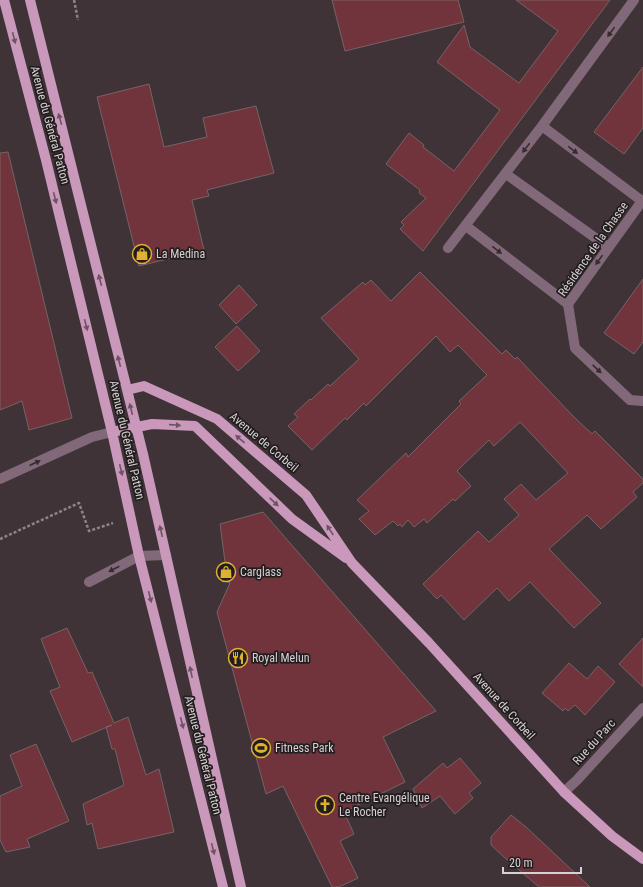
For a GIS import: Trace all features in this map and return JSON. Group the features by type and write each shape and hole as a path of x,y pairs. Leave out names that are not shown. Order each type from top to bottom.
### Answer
{"main road":[{"name":"Avenue du Général Patton","path":"4,0 46,160 112,432 139,556 223,887"},
{"name":"Avenue du Général Patton","path":"30,0 127,390 241,887"},
{"name":"Avenue de Corbeil","path":"127,390 144,386 217,420 306,495 352,563"},
{"name":"Avenue de Corbeil","path":"112,432 152,424 195,426 292,519 352,563 430,643 564,792 612,836 643,859"}],"street":[{"path":"448,248 542,126 634,0"},
{"name":"Résidence de la Chasse","path":"542,126 642,201 568,304 575,348 630,400 643,401"},
{"path":"506,174 608,248"},
{"path":"466,226 568,304"},
{"path":"0,479 92,437 112,432"},
{"path":"89,582 139,556 166,555"},
{"name":"Rue du Parc","path":"564,792 577,780 643,708"}],"path":[{"path":"74,0 78,20"},
{"path":"0,539 79,503 89,531 119,521"}],"building":[{"path":"332,0 458,0 464,22 345,51"},
{"path":"516,0 610,0 423,251 400,229 404,225 401,222 426,198 419,193 420,190 386,164 409,133 424,145 423,147 454,171 500,110 437,62 464,25 470,47 519,83 558,31"},
{"path":"643,67 643,128 624,154 594,132"},
{"path":"149,84 164,147 207,137 203,118 256,106 274,173 207,190 209,196 192,200 204,250 139,266 97,97"},
{"path":"8,152 72,418 29,430 22,401 0,410 0,153"},
{"path":"420,272 502,354 506,350 515,359 517,357 572,415 592,434 595,431 643,479 643,483 633,492 637,497 601,529 587,515 549,549 601,603 574,628 530,582 509,601 497,588 464,620 441,595 437,599 423,584 478,531 489,542 519,515 504,499 521,484 536,500 568,473 520,422 494,446 489,440 457,471 471,486 455,501 453,499 427,523 424,519 414,527 408,520 402,527 400,524 398,526 393,521 375,535 359,519 369,511 357,500 406,453 408,457 461,404 459,401 487,375 458,345 450,352 436,336 366,406 364,403 347,420 345,418 312,450 288,426 298,417 294,414 328,384 330,386 359,359 321,318 363,282 365,285 371,280 391,301"},
{"path":"643,279 643,342 634,354 604,333"},
{"path":"239,285 257,305 236,324 219,305"},
{"path":"237,326 260,351 238,371 215,347"},
{"path":"263,512 436,711 383,737 405,782 344,812 354,834 340,841 358,878 339,887 332,887 283,786 266,794 217,612 230,583 219,578 225,562 220,524"},
{"path":"67,628 88,673 92,672 114,723 128,717 146,775 159,769 174,832 98,849 92,823 87,825 83,804 124,785 115,749 112,749 106,727 72,742 50,691 60,687 41,639"},
{"path":"643,638 643,687 619,664"},
{"path":"569,663 587,679 598,666 615,682 585,715 575,705 568,711 565,708 563,711 542,693"},
{"path":"36,744 69,821 27,839 30,847 6,852 0,840 0,796 22,786 10,755"},
{"path":"460,758 481,783 469,793 473,798 455,814 440,796 422,808 413,789 443,763 447,768"},
{"path":"511,815 526,827 590,887 539,887 504,857 491,845 491,837"}],"place":[{"name":"La Medina","path":"142,254"},
{"name":"Carglass","path":"226,572"},
{"name":"Royal Melun","path":"238,658"},
{"name":"Fitness Park","path":"261,748"},
{"name":"Centre Evangélique Le Rocher","path":"325,805"}]}
